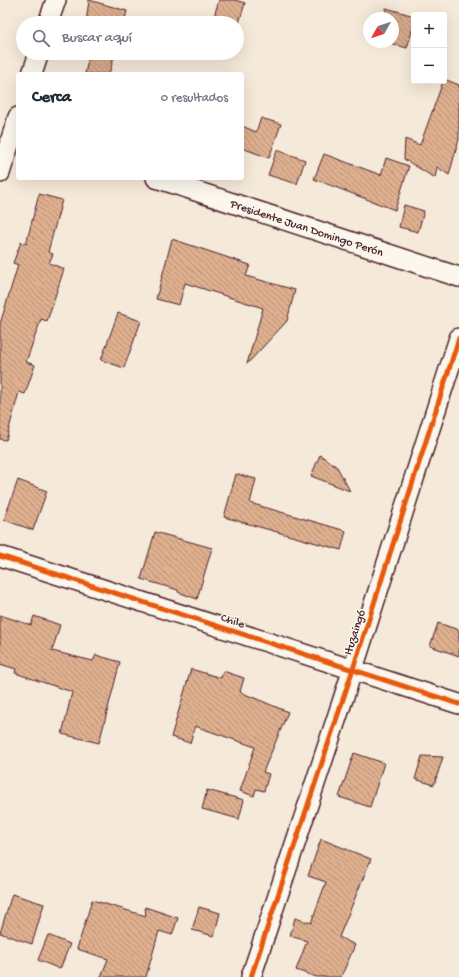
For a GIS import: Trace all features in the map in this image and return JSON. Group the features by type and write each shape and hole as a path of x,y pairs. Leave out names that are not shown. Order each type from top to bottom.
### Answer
{"street":[{"path":"50,16 56,0"},
{"path":"33,72 37,60"},
{"path":"0,173 12,127"},
{"name":"Presidente Juan Domingo Perón","path":"162,180 459,277"},
{"name":"Ituzaingó","path":"251,977 353,669 459,338"},
{"name":"Chile","path":"0,556 459,704"}],"building":[{"path":"89,0 127,11 126,16 87,16"},
{"path":"219,0 235,0 245,3 241,16 214,16"},
{"path":"386,8 411,15 411,34 407,48 399,46 399,12 385,12"},
{"path":"88,60 113,60 110,72 85,72"},
{"path":"447,80 459,85 459,139 449,175 437,167 435,178 404,159 405,139 420,145 442,84 447,84"},
{"path":"261,118 281,124 269,158 244,149 244,127 256,132"},
{"path":"277,150 305,160 297,184 268,175"},
{"path":"324,154 381,175 386,158 409,166 395,210 314,179"},
{"path":"39,194 62,200 48,252 53,254 49,263 64,269 47,321 41,319 26,362 35,365 25,394 19,392 6,440 0,439 0,324 18,265 13,263 21,242 26,244"},
{"path":"404,205 424,211 418,232 399,227"},
{"path":"172,239 250,265 246,276 295,290 287,321 247,364 263,308 185,283 179,305 156,299"},
{"path":"118,313 141,321 124,368 101,360"},
{"path":"320,455 337,467 350,491 311,476"},
{"path":"236,474 256,479 250,503 346,531 341,550 224,517"},
{"path":"18,480 47,491 33,530 4,520"},
{"path":"155,532 212,548 197,599 178,592 178,590 141,579"},
{"path":"0,615 31,625 34,616 60,625 52,651 93,661 96,655 120,662 99,743 62,734 72,692 15,673 16,669 0,664"},
{"path":"438,623 459,630 459,656 430,646"},
{"path":"191,669 221,678 223,671 244,678 240,692 288,712 263,772 269,774 264,791 256,789 254,796 240,791 255,747 195,726 190,743 171,737"},
{"path":"354,753 384,763 370,807 339,797"},
{"path":"422,756 443,757 434,785 415,779"},
{"path":"207,790 244,800 239,819 202,809"},
{"path":"321,839 371,859 339,937 355,945 341,977 316,977 296,970 307,941 290,936 295,918 311,923 326,882 308,876"},
{"path":"12,894 44,904 32,944 0,933"},
{"path":"92,900 146,916 145,907 178,918 172,935 159,931 146,977 101,977 108,959 77,949"},
{"path":"199,907 220,913 214,936 192,930"},
{"path":"48,935 70,944 60,969 38,960"}],"cycle path":[{"path":"251,977 353,669 459,338"},
{"path":"0,556 459,704"}]}
